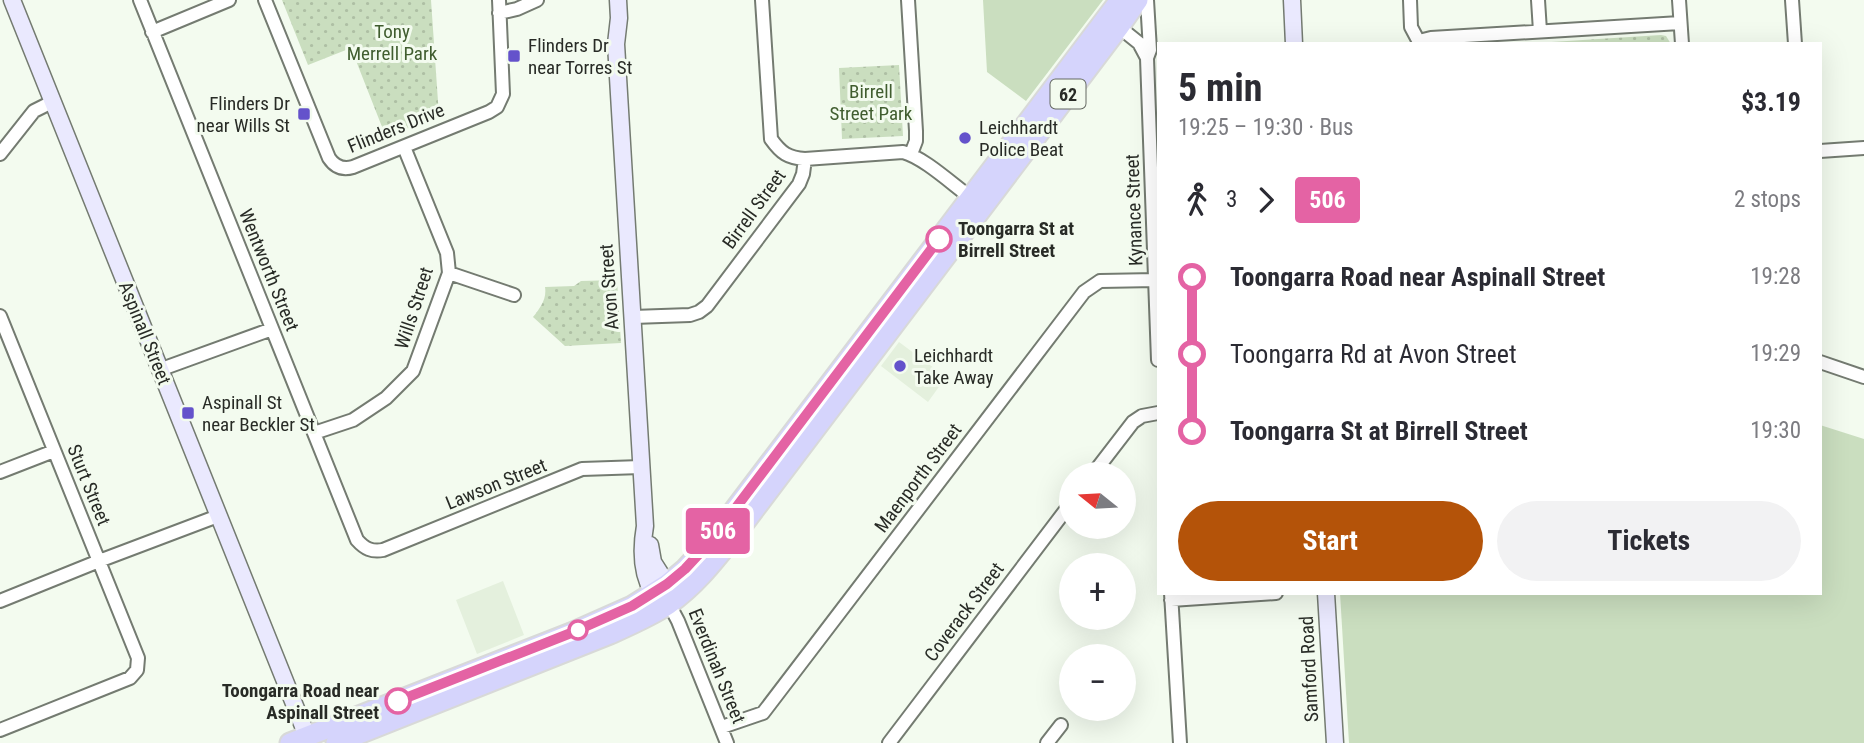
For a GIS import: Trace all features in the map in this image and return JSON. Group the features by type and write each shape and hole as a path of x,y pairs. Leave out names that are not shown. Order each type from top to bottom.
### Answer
{"main road":[{"name":"62","path":"336,743 642,620 710,542 1123,11"},
{"name":"62","path":"302,741 663,594"}],"street":[{"name":"Aspinall Street","path":"12,0 218,516 302,741"},
{"name":"Wentworth Street","path":"139,0 357,540 369,550"},
{"path":"152,32 229,0"},
{"name":"Flinders Drive","path":"265,0 332,162 348,168 489,112 499,104 503,89 499,6"},
{"path":"499,6 517,9 537,0"},
{"name":"Avon Street","path":"608,0 609,20 616,44"},
{"name":"Avon Street","path":"618,0 616,44 645,526 644,568 646,581 663,594"},
{"path":"762,0 771,139 779,150 790,158 806,159"},
{"path":"908,0 916,131 916,141 911,154 976,202"},
{"name":"Kynance Street","path":"1147,0 1157,320"},
{"path":"1292,0 1294,42"},
{"path":"1410,0 1411,27 1418,42"},
{"path":"1538,0 1540,31"},
{"path":"1679,0 1682,42"},
{"path":"1792,0 1795,42"},
{"path":"1123,11 1144,29 1150,38"},
{"path":"1123,11 1147,58"},
{"path":"1421,42 1431,38 1680,23"},
{"path":"0,154 34,111 52,102"},
{"name":"Wills Street","path":"314,433 353,420 386,398 413,371 449,273 447,253 404,147"},
{"path":"1822,151 1864,148"},
{"name":"Birrell Street","path":"633,317 690,315 699,313 707,306 799,184 806,159 903,152 911,154"},
{"path":"449,273 514,295"},
{"name":"Maenporth Street","path":"722,727 763,713 1084,292 1100,281 1156,280"},
{"name":"Sturt Street","path":"0,316 5,344 54,451 138,658 137,670 130,678 0,730"},
{"path":"159,370 272,329"},
{"path":"1822,363 1864,377"},
{"path":"1102,462 1133,422 1157,413"},
{"path":"0,472 54,451"},
{"name":"Lawson Street","path":"369,550 383,550 582,469 641,467"},
{"path":"0,601 218,516"},
{"name":"Coverack Street","path":"889,743 1059,519"},
{"name":"Everdinah Street","path":"663,594 678,621 727,743"},
{"path":"1180,743 1171,596 1206,595"},
{"name":"Samford Road","path":"1326,595 1335,743"},
{"path":"1047,743 1060,725"}],"shaded area":[{"path":"899,342 946,377 928,402 881,366"},
{"path":"503,581 524,635 477,654 456,600"}],"green space":[{"name":"Tony Merrell Park","path":"282,0 431,0 439,116 386,137 351,48 308,65"},
{"path":"983,0 1103,0 1026,101 987,72"},
{"path":"1661,35 1666,36 1670,42 1553,42"},
{"name":"Birrell Street Park","path":"899,65 903,136 842,139 839,68"},
{"path":"617,280 621,343 565,346 533,317 544,299 545,287 574,286 581,281"},
{"path":"1822,426 1864,439 1864,743 1349,743 1340,595 1822,595"}],"bus line":[{"name":"506","path":"398,701 632,606 685,569 710,542 939,239"}],"place":[{"name":"Flinders Dr near Torres St","path":"514,56"},
{"name":"Flinders Dr near Wills St","path":"304,114"},
{"name":"Leichhardt Police Beat","path":"965,138"},
{"name":"Toongarra St at Birrell Street","path":"939,239"},
{"name":"Leichhardt Take Away","path":"900,366"},
{"name":"Aspinall St near Beckler St","path":"188,413"},
{"name":"Toongarra Road near Aspinall Street","path":"398,701"}]}
